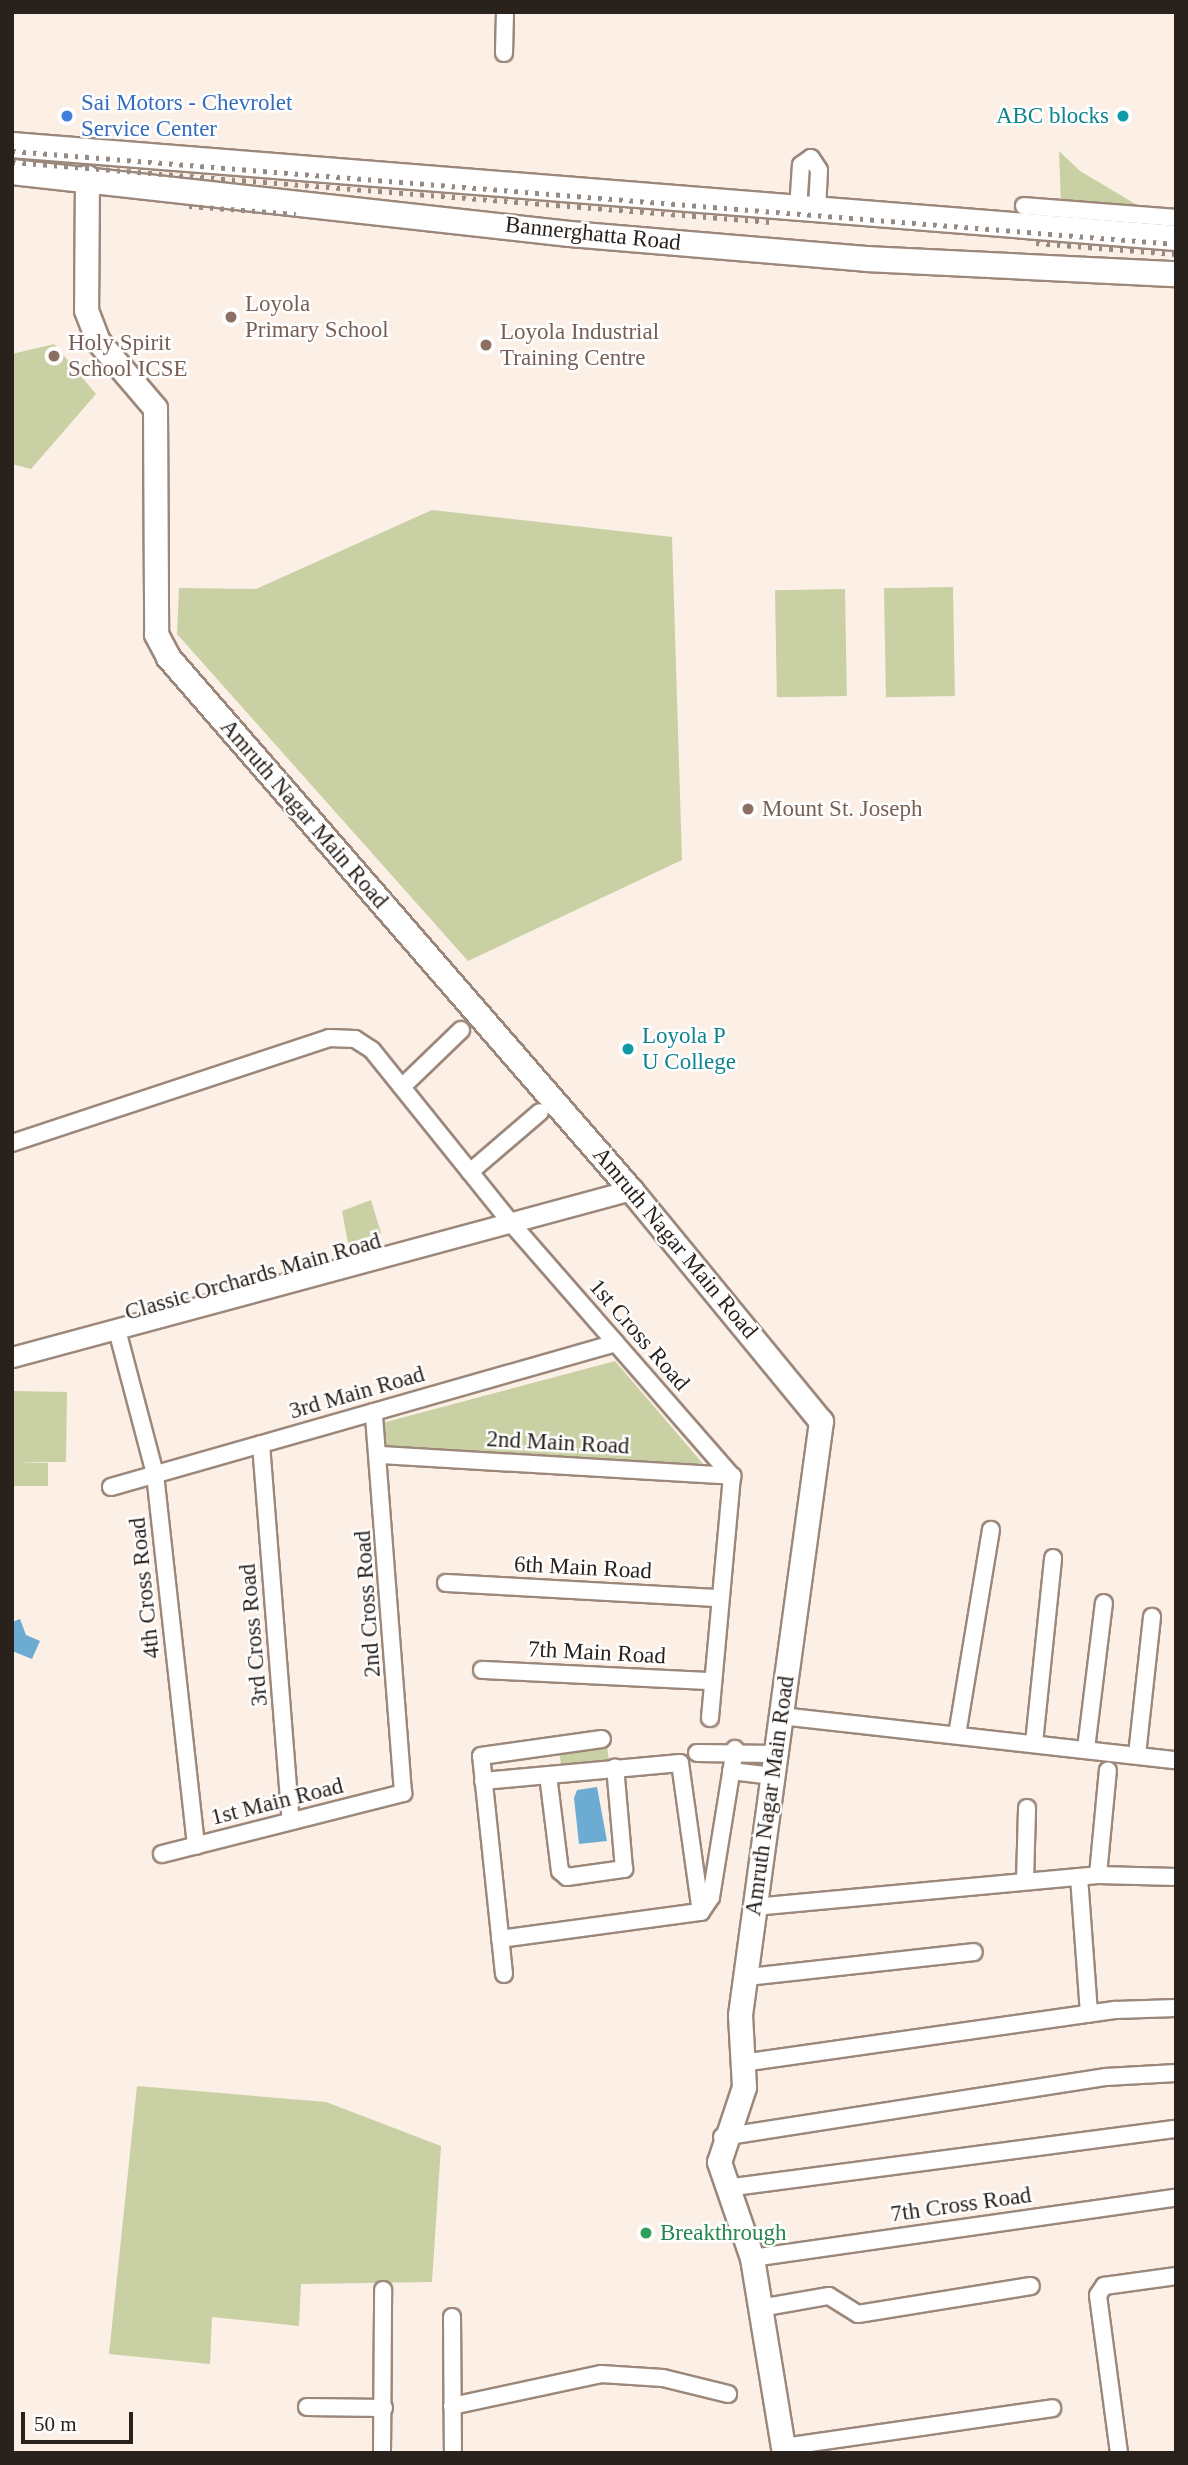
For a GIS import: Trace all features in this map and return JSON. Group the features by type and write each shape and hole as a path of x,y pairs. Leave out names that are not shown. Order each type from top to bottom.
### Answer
{"main road":[{"name":"Bannerghatta Road","path":"12,145 351,176 808,210 1172,231"},
{"name":"Bannerghatta Road","path":"12,172 88,177 349,207 866,259 1169,274"},
{"path":"349,207 351,176"},
{"name":"Amruth Nagar Main Road","path":"88,177 86,310 98,341 155,408 156,634 162,646 631,1190 821,1421 754,1908 748,1977 740,2015 741,2101 722,2137 719,2162 752,2258 783,2450"},
{"path":"1169,274 1172,231"}],"street":[{"path":"505,12 505,53"},
{"path":"1024,206 1172,231"},
{"path":"402,1087 461,1030"},
{"name":"1st Cross Road","path":"12,1143 330,1038 355,1039 402,1087 470,1172 508,1225 732,1476"},
{"path":"470,1172 540,1112"},
{"name":"Classic Orchards Main Road","path":"12,1368 118,1335 488,1236 508,1225 631,1190"},
{"name":"Classic Orchards Main Road","path":"12,1357 118,1335"},
{"name":"4th Cross Road","path":"118,1335 155,1475 196,1846"},
{"name":"3rd Main Road","path":"111,1487 616,1343"},
{"name":"2nd Cross Road","path":"374,1412 381,1455 403,1793"},
{"name":"3rd Cross Road","path":"261,1444 291,1821"},
{"name":"2nd Main Road","path":"381,1455 732,1476"},
{"path":"710,1718 710,1681 717,1598 732,1476"},
{"path":"957,1735 991,1530"},
{"path":"1034,1743 1053,1558"},
{"name":"6th Main Road","path":"446,1583 717,1598"},
{"path":"1086,1749 1104,1603"},
{"path":"1138,1755 1152,1617"},
{"name":"7th Main Road","path":"482,1670 710,1681"},
{"path":"781,1716 1176,1760"},
{"path":"504,1974 483,1782 485,1753 602,1739"},
{"path":"500,1939 701,1912 711,1897 735,1749"},
{"path":"697,1753 735,1749 774,1765"},
{"path":"483,1782 680,1763 701,1912"},
{"path":"731,1771 774,1765"},
{"path":"548,1774 560,1871 567,1877 624,1869 615,1768"},
{"path":"1098,1875 1108,1770"},
{"name":"1st Main Road","path":"162,1854 403,1793"},
{"path":"1025,1881 1027,1808"},
{"path":"754,1908 1098,1875 1176,1877"},
{"path":"1079,1877 1089,2014"},
{"path":"748,1977 974,1952"},
{"path":"742,2063 1089,2014 1176,2008"},
{"path":"722,2137 1106,2077 1176,2073"},
{"path":"726,2188 1176,2129"},
{"name":"7th Cross Road","path":"752,2258 1176,2198"},
{"path":"1119,2453 1098,2295 1104,2286 1176,2276"},
{"path":"760,2308 829,2296 858,2314 1031,2286"},
{"path":"382,2453 383,2290"},
{"path":"452,2317 453,2453"},
{"path":"452,2406 601,2374 663,2378 728,2394"},
{"path":"307,2407 384,2408"},
{"path":"783,2450 1052,2408"}],"green space":[{"path":"1059,151 1080,171 1137,205 1061,204"},
{"path":"54,344 96,394 31,469 12,464 12,354"},
{"path":"432,510 672,537 682,860 468,961 177,634 179,588 256,589"},
{"path":"953,587 955,696 886,697 884,588"},
{"path":"845,589 847,696 777,697 775,590"},
{"path":"371,1200 381,1233 348,1243 342,1211"},
{"path":"615,1361 705,1466 385,1447 382,1423"},
{"path":"12,1391 67,1392 66,1462 17,1462 48,1463 48,1486 12,1486"},
{"path":"607,1746 609,1761 562,1768 559,1753"},
{"path":"137,2086 326,2102 441,2146 432,2282 301,2284 299,2326 212,2317 210,2364 109,2354"}],"water":[{"path":"20,1619 26,1635 40,1641 32,1659 12,1651 12,1622"},
{"path":"597,1787 607,1841 579,1844 574,1798 577,1790"}],"railway":[{"path":"12,151 1176,244"},
{"path":"12,162 771,222"},
{"path":"189,206 296,214"},
{"path":"1036,243 1176,254"}],"place":[{"name":"Sai Motors - Chevrolet Service Center","path":"67,116"},
{"name":"ABC blocks","path":"1123,116"},
{"name":"Loyola Primary School","path":"231,317"},
{"name":"Loyola Industrial Training Centre","path":"486,345"},
{"name":"Holy Spirit School ICSE","path":"54,356"},
{"name":"Mount St. Joseph","path":"748,809"},
{"name":"Loyola P U College","path":"628,1049"},
{"name":"Breakthrough","path":"646,2233"}]}
